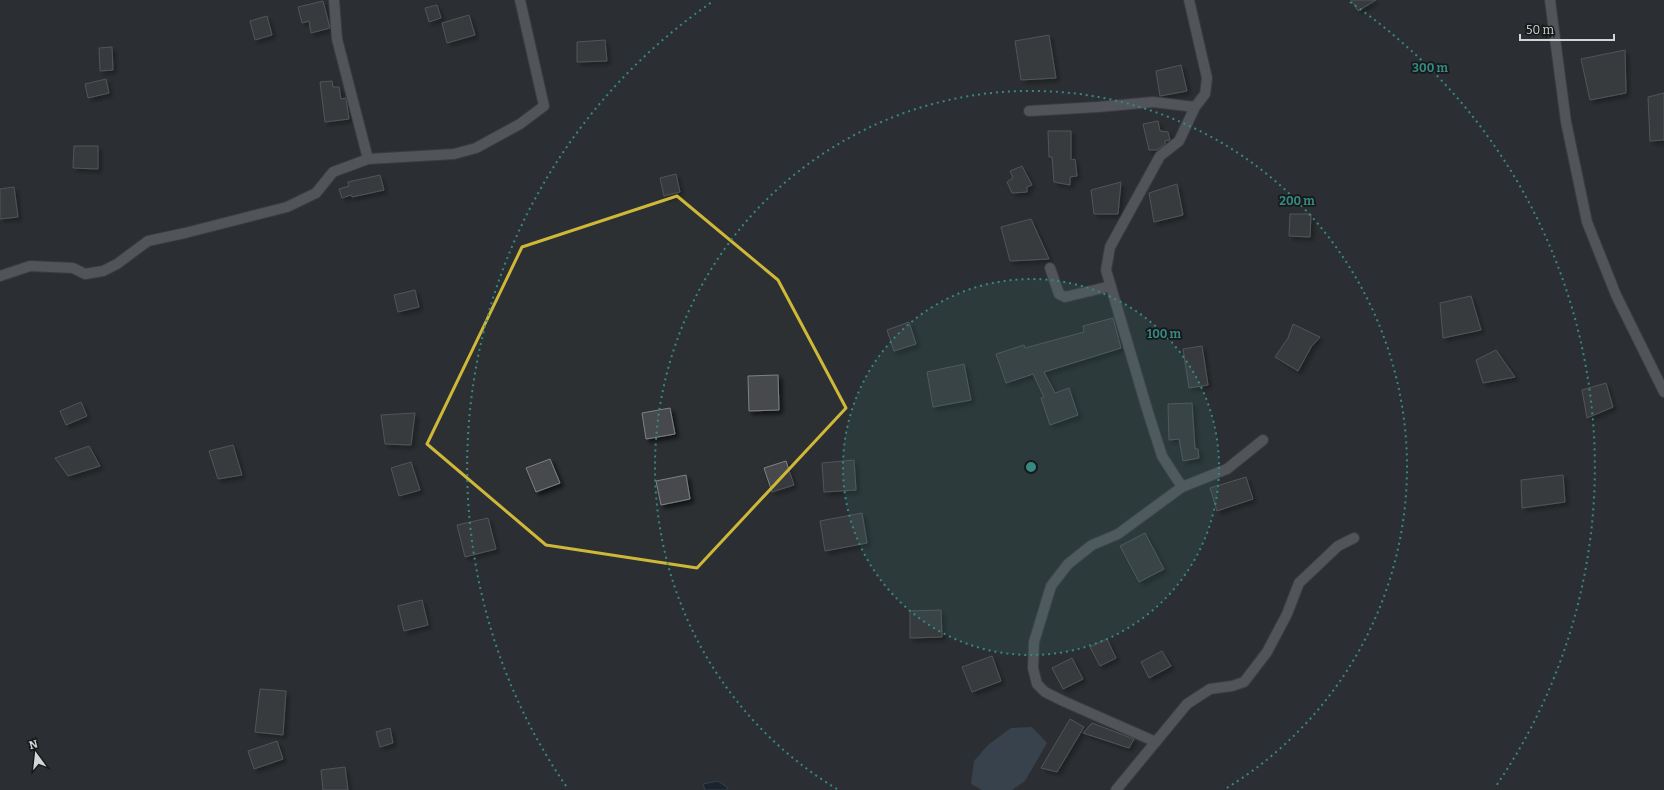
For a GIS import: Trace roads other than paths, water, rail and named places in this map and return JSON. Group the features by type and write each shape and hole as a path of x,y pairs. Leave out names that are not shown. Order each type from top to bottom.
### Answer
{"street":[{"path":"334,0 337,39 368,159"},
{"path":"0,276 30,266 73,268 85,274 103,271 117,264 148,241 288,207 316,193 333,172 368,159 454,154 476,148 520,124 544,106 520,0"},
{"path":"1182,487 1162,456 1106,270 1110,247 1160,156 1179,141 1195,107 1205,94 1207,78 1190,0"},
{"path":"1550,0 1566,122 1587,222 1616,295 1664,392"},
{"path":"1029,111 1152,102 1195,107"},
{"path":"1050,268 1059,294 1065,297 1111,286"},
{"path":"1156,742 1063,701 1045,692 1037,684 1033,668 1034,642 1051,586 1068,564 1092,545 1118,534 1182,487 1227,469 1263,440"},
{"path":"1116,790 1187,704 1210,689 1232,686 1244,682 1268,652 1287,614 1299,584 1338,546 1354,538"}]}
